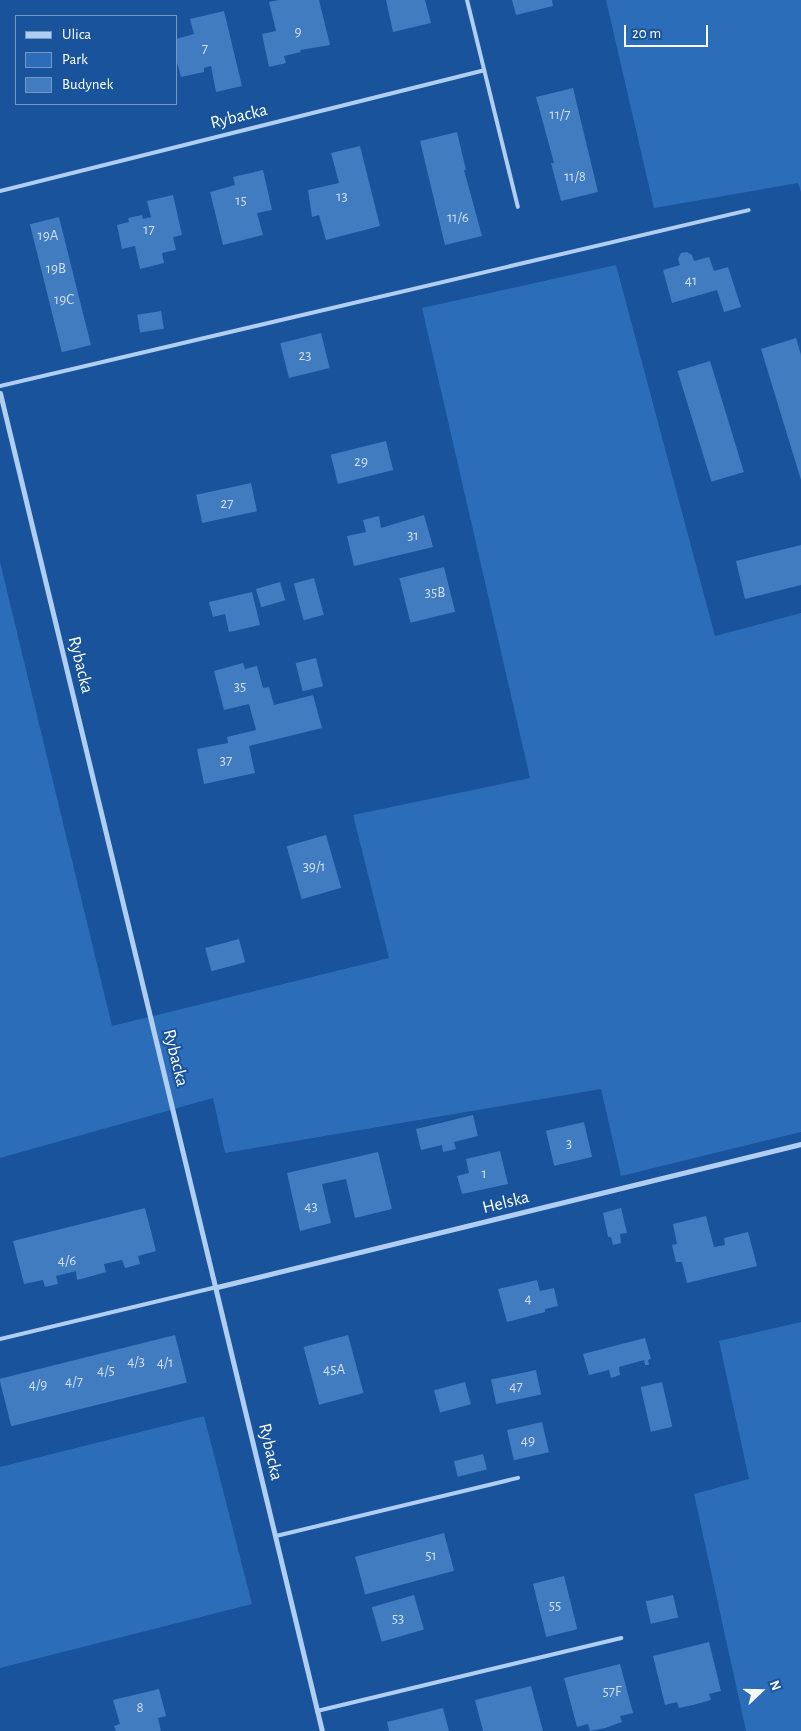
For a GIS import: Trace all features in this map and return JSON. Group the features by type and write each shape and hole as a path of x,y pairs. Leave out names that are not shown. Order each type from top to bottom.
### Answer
{"street":[{"name":"Rybacka","path":"0,393 217,1287 322,1731"},
{"name":"Helska","path":"217,1287 801,1144"}],"lane":[{"path":"467,0 518,207"},
{"name":"Rybacka","path":"0,190 484,70"},
{"path":"0,386 749,210"},
{"path":"0,1339 217,1287"},
{"path":"276,1536 518,1478"},
{"path":"317,1711 621,1638"}],"green space":[{"path":"606,0 801,0 801,192 798,183 654,208"},
{"path":"616,265 715,636 801,613 801,1132 621,1176 601,1089 225,1153 213,1098 0,1158 0,562 112,1026 389,958 353,815 530,778 422,308"},
{"path":"801,1322 801,1731 746,1731 694,1494 749,1479 719,1341"},
{"path":"204,1416 252,1604 0,1668 0,1467"}],"building":[{"path":"279,0 319,0 330,45 300,50 301,52 284,56 286,63 269,67 262,34 276,31 269,2"},
{"path":"386,0 425,0 431,23 393,32"},
{"path":"512,0 552,0 553,6 516,15"},
{"path":"224,11 242,86 216,92 211,66 204,68 204,72 181,77 178,66 178,38 194,34 190,19"},
{"path":"573,88 598,192 561,201 551,163 554,163 536,97"},
{"path":"457,132 466,170 464,170 482,236 445,245 420,141"},
{"path":"360,146 380,226 326,240 319,215 312,217 308,190 339,183 331,153"},
{"path":"263,170 272,210 257,213 263,235 223,245 210,192 235,185 233,177"},
{"path":"173,195 182,235 173,237 176,250 162,253 164,263 140,269 135,246 122,249 117,225 129,222 128,218 142,215 143,219 151,217 147,201"},
{"path":"59,217 91,345 62,352 30,224"},
{"path":"687,252 692,255 694,261 709,257 714,271 728,267 741,307 724,312 717,290 672,303 663,270 680,265 678,259 681,253"},
{"path":"161,311 164,329 140,333 137,315"},
{"path":"321,333 330,368 289,378 280,343"},
{"path":"796,338 801,355 801,480 761,349"},
{"path":"710,361 744,472 711,482 677,371"},
{"path":"386,441 393,470 338,484 331,455"},
{"path":"251,483 257,511 202,523 196,495"},
{"path":"424,515 433,547 354,566 347,536 366,532 363,520 379,516 381,528"},
{"path":"801,545 801,585 745,599 736,561"},
{"path":"444,567 455,612 410,623 399,578"},
{"path":"314,578 324,615 304,620 294,583"},
{"path":"280,582 285,600 261,607 256,589"},
{"path":"252,592 260,625 229,632 225,614 213,617 209,602"},
{"path":"316,658 323,686 303,691 296,663"},
{"path":"243,663 245,669 257,666 263,688 269,687 274,705 313,695 322,728 249,746 255,773 204,784 197,749 228,743 227,737 256,730 249,704 224,710 214,671"},
{"path":"326,835 341,888 302,899 287,846"},
{"path":"239,939 245,962 211,971 205,948"},
{"path":"473,1115 478,1136 454,1142 456,1149 443,1152 442,1145 421,1150 416,1129"},
{"path":"584,1122 592,1157 554,1166 546,1131"},
{"path":"500,1151 508,1184 462,1194 457,1176 469,1173 466,1159"},
{"path":"378,1152 392,1209 355,1218 346,1179 322,1184 331,1223 300,1231 287,1173"},
{"path":"145,1208 156,1251 138,1256 140,1264 125,1268 122,1260 104,1264 106,1272 77,1280 76,1271 56,1276 58,1284 45,1287 43,1280 24,1284 13,1241"},
{"path":"621,1208 627,1233 620,1234 621,1243 613,1245 611,1237 608,1237 603,1213"},
{"path":"706,1216 714,1247 725,1245 724,1238 748,1232 757,1266 687,1283 682,1262 676,1262 672,1245 677,1244 673,1224"},
{"path":"537,1280 540,1291 554,1288 558,1306 545,1309 545,1312 507,1322 498,1289"},
{"path":"175,1335 187,1383 11,1426 0,1379"},
{"path":"348,1335 364,1393 319,1405 304,1347"},
{"path":"645,1338 651,1359 648,1360 649,1365 645,1365 644,1360 619,1367 620,1375 611,1378 609,1370 589,1375 583,1354"},
{"path":"536,1370 541,1394 496,1404 491,1380"},
{"path":"465,1382 471,1404 440,1412 434,1390"},
{"path":"662,1382 672,1427 651,1432 641,1387"},
{"path":"542,1422 549,1452 514,1460 507,1430"},
{"path":"483,1454 487,1470 458,1477 454,1461"},
{"path":"444,1533 454,1571 365,1594 355,1557"},
{"path":"564,1576 577,1629 546,1637 533,1584"},
{"path":"414,1595 424,1630 382,1642 372,1607"},
{"path":"673,1595 678,1617 651,1624 646,1601"},
{"path":"709,1642 721,1691 709,1694 711,1700 693,1705 679,1708 677,1702 665,1705 653,1656"},
{"path":"620,1664 633,1713 620,1716 622,1722 605,1728 590,1731 588,1724 577,1727 564,1678"},
{"path":"531,1686 543,1731 483,1731 475,1700"},
{"path":"159,1689 166,1716 158,1718 161,1731 116,1731 114,1726 120,1724 113,1700"},
{"path":"443,1708 449,1731 389,1731 387,1722"}]}
